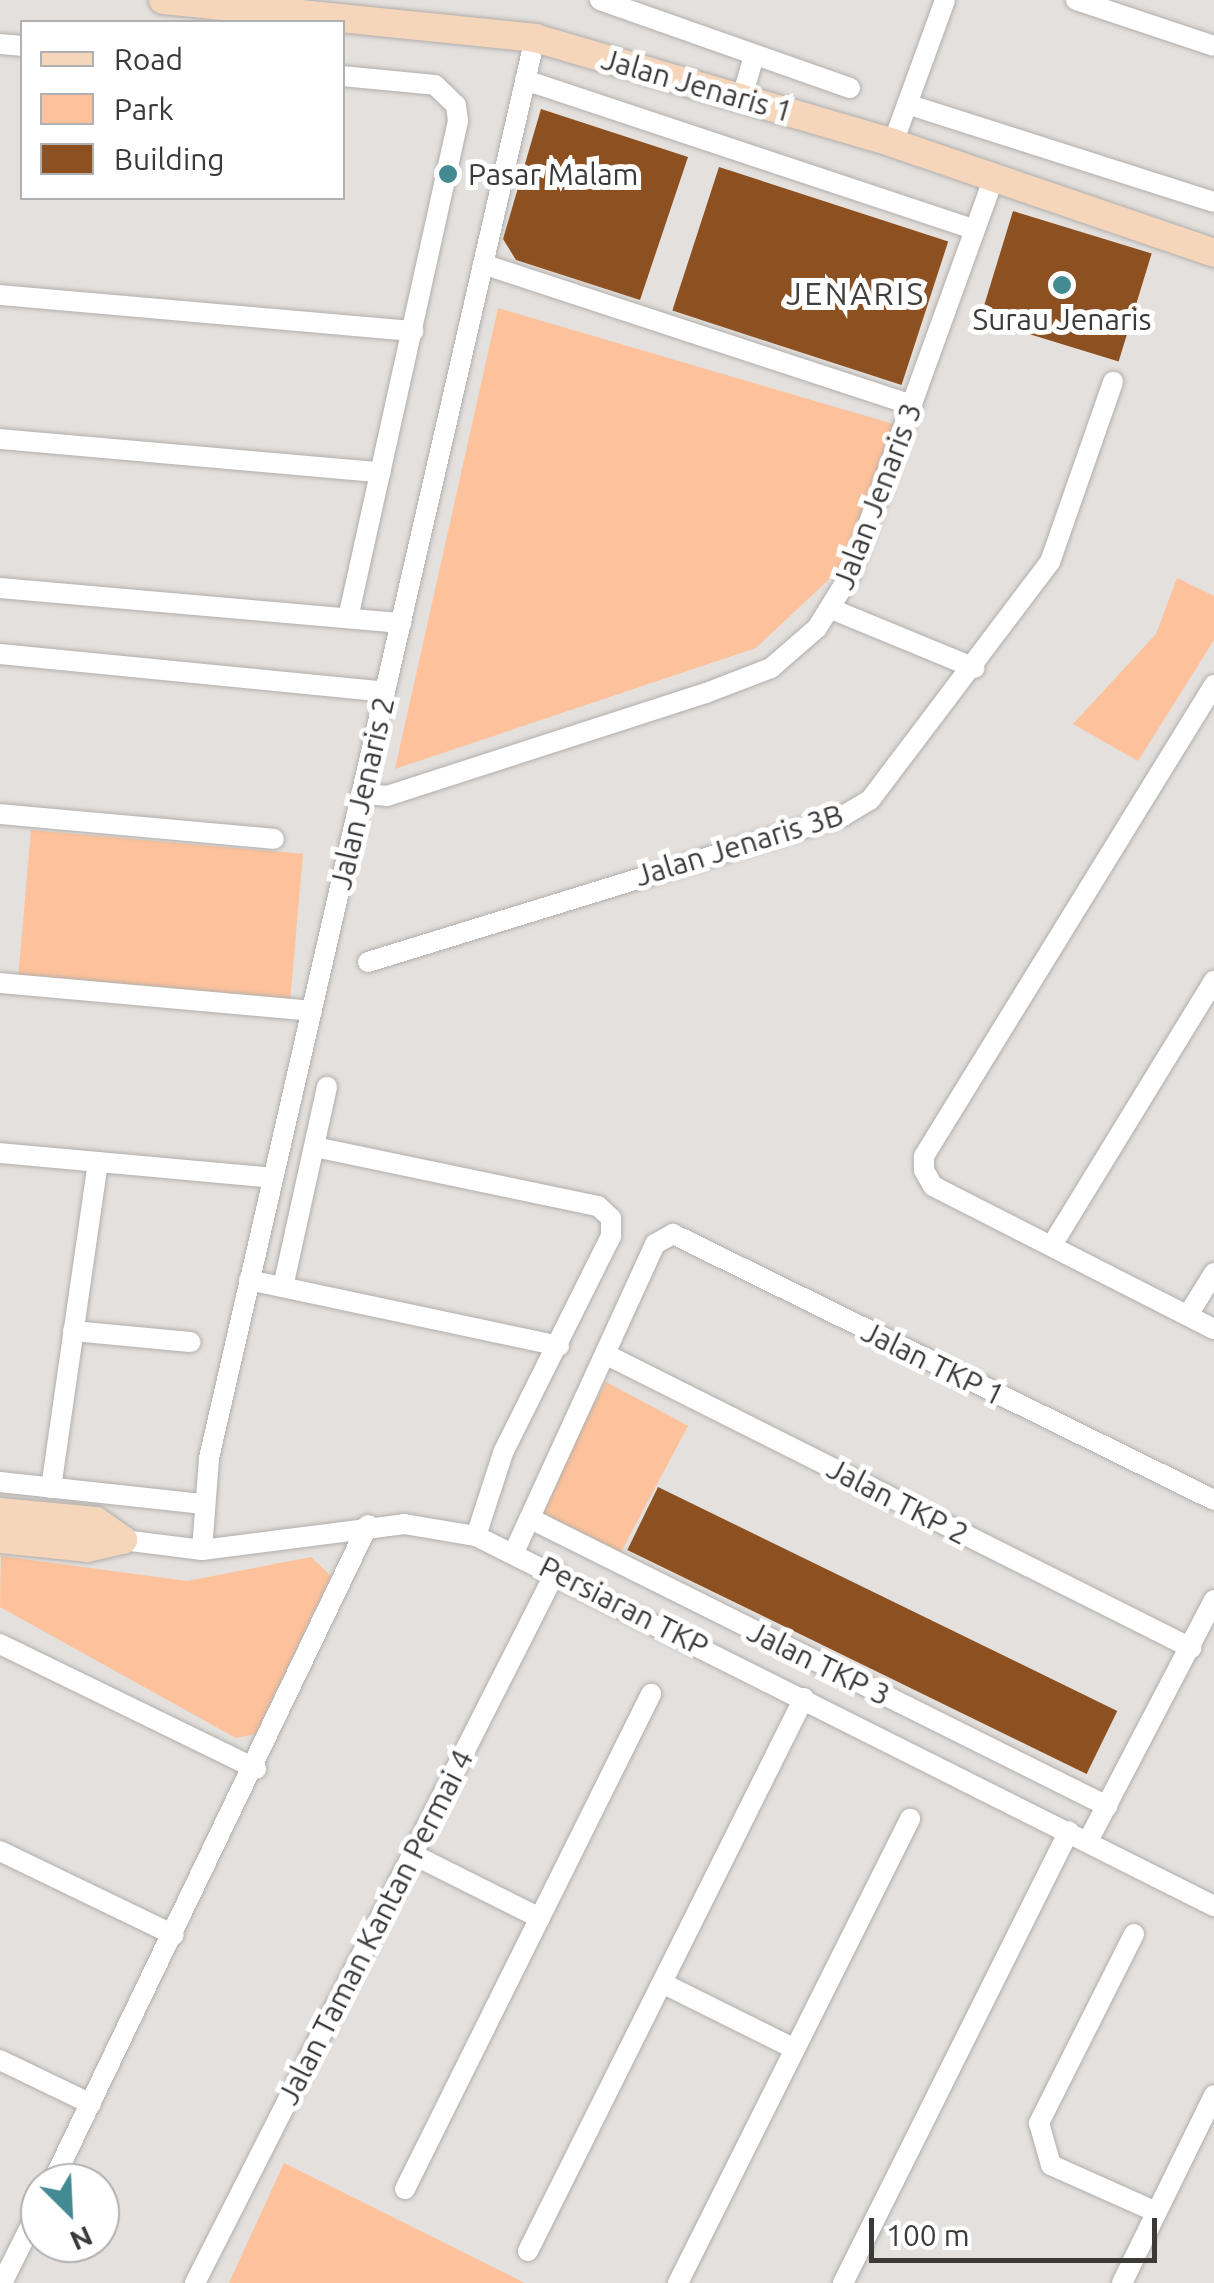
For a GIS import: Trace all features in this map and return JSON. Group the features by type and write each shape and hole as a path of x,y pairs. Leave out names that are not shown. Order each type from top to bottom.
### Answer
{"street":[{"name":"Jalan Jenaris 1","path":"163,0 383,10 535,38 892,143 1214,253"},
{"path":"600,0 850,88"},
{"path":"892,143 945,0"},
{"path":"1076,0 1214,46"},
{"name":"Jalan Jenaris 2","path":"202,1550 204,1504 249,1280 535,38"},
{"path":"742,98 754,56"},
{"path":"345,76 435,85 449,95 458,121 348,618"},
{"path":"526,80 975,230"},
{"path":"907,104 1214,202"},
{"name":"Jalan Jenaris 3","path":"361,794 387,796 771,668 834,610 994,179"},
{"path":"483,264 912,405"},
{"path":"0,295 413,330"},
{"name":"Jalan Jenaris 3B","path":"368,962 843,816 870,800 975,668 1050,562 1114,382"},
{"path":"0,438 382,472"},
{"path":"0,588 401,623"},
{"path":"834,610 975,668"},
{"path":"0,654 385,692"},
{"path":"1214,685 924,1156 924,1170 933,1186 1214,1329"},
{"path":"0,814 274,839"},
{"path":"1052,1245 1214,981"},
{"path":"0,983 312,1011"},
{"path":"283,1287 327,1087"},
{"path":"315,1147 598,1206 611,1218 611,1236 502,1453 476,1536"},
{"path":"0,1153 273,1178"},
{"path":"51,1488 98,1162"},
{"name":"Jalan TKP 1","path":"604,1354 654,1244 673,1234 1214,1500"},
{"path":"1188,1315 1214,1274"},
{"path":"249,1280 559,1346"},
{"path":"73,1331 190,1342"},
{"path":"516,1550 604,1354"},
{"name":"Jalan TKP 2","path":"604,1354 1190,1648"},
{"path":"0,1482 204,1504"},
{"name":"Persiaran TKP","path":"0,1512 96,1521 123,1540"},
{"name":"Jalan TKP 3","path":"530,1520 1108,1806"},
{"path":"62,2163 256,1768 368,1525"},
{"name":"Persiaran TKP","path":"0,1539 87,1548 123,1540 202,1550 368,1525 476,1536 516,1550 1214,1906"},
{"name":"Jalan Taman Kantan Permai 4","path":"195,2283 556,1571"},
{"path":"843,2283 1079,1836 1108,1806 1214,1600"},
{"path":"0,1644 256,1768"},
{"path":"404,2190 651,1694"},
{"path":"528,2251 804,1698"},
{"path":"678,2283 910,1819"},
{"path":"0,1851 174,1935"},
{"path":"412,1854 540,1918"},
{"path":"1134,1934 1039,2123 1051,2165 1156,2212"},
{"path":"662,1982 795,2049"},
{"path":"0,2060 90,2104"},
{"path":"1122,2283 1214,2094"},
{"path":"4,2274 20,2244"}],"green space":[{"path":"498,308 897,425 838,571 756,648 395,769"},
{"path":"1177,578 1214,596 1214,640 1138,761 1073,724 1156,634"},
{"path":"31,830 303,854 290,998 18,974"},
{"path":"606,1382 688,1426 620,1554 538,1510"},
{"path":"1,1556 187,1581 311,1557 331,1576 256,1734 236,1738 0,1607"},
{"path":"284,2163 525,2283 229,2283"}],"building":[{"path":"541,109 688,157 640,300 516,260 503,239"},
{"path":"719,167 948,241 902,385 672,311"},
{"name":"Surau Jenaris","path":"1013,211 1152,253 1119,361 980,319"},
{"path":"658,1487 1117,1711 1087,1774 627,1550"}],"place":[{"name":"Pasar Malam","path":"448,174"},
{"name":"Surau Jenaris","path":"1062,285"}],"district":[{"name":"JENARIS","path":"856,293"}]}
